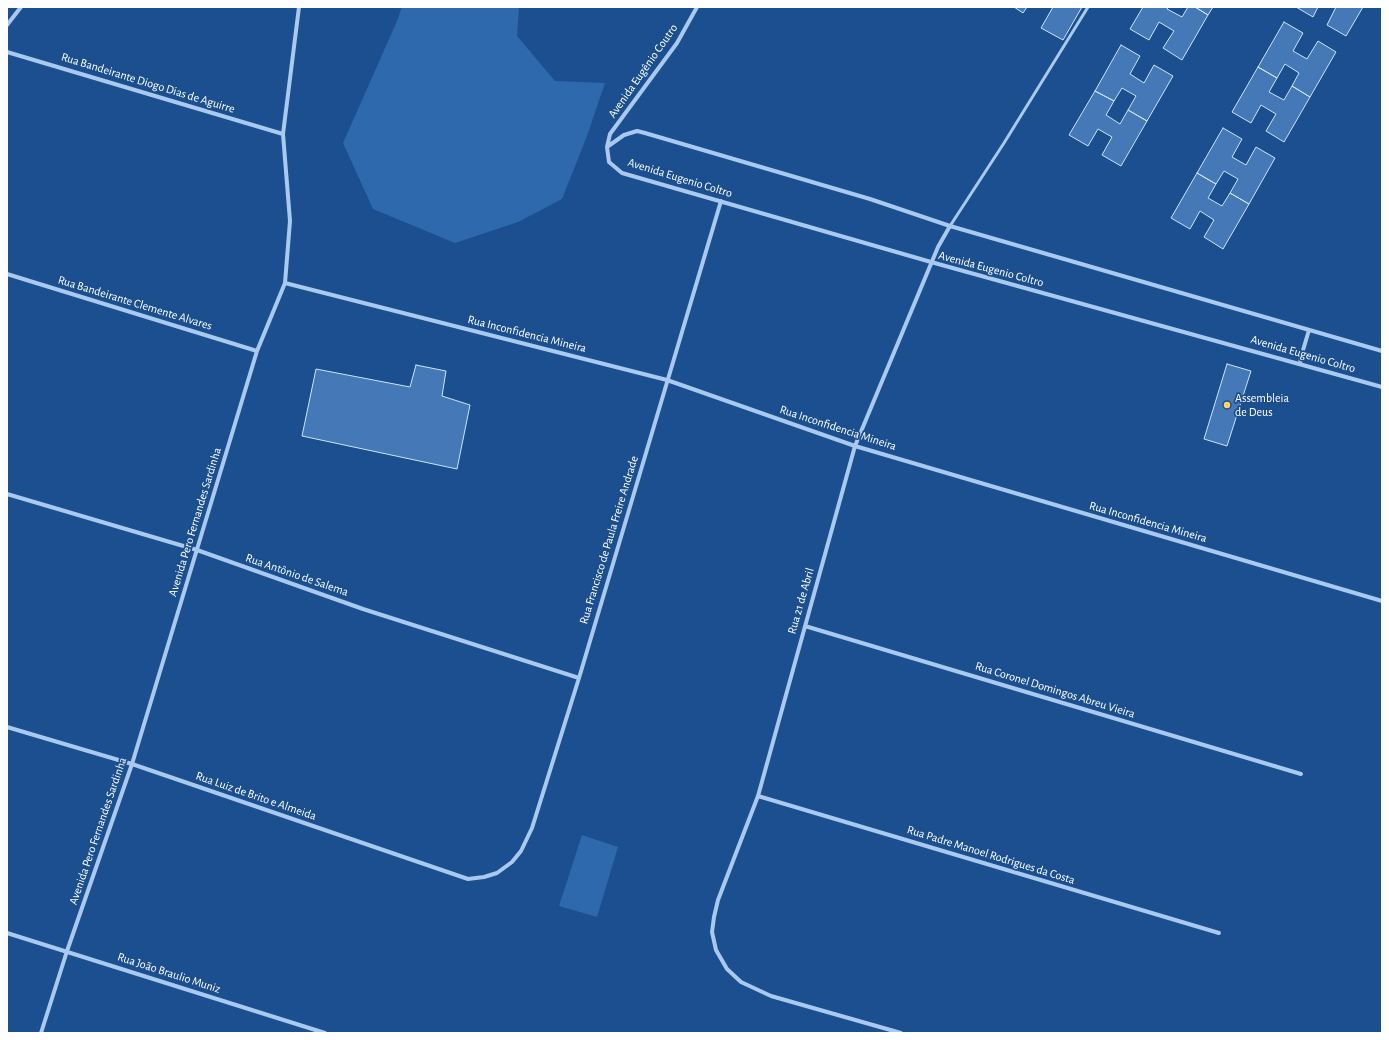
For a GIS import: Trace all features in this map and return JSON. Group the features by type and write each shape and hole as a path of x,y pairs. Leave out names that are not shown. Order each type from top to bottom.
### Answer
{"street":[{"path":"7,25 21,7"},
{"name":"Avenida Pero Fernandes Sardinha","path":"41,1033 67,951 132,764 256,351 285,283 290,221 283,134 299,7"},
{"name":"Avenida Eugênio Coutro","path":"607,147 610,134 677,43 697,7"},
{"name":"Rua Bandeirante Diogo Dias de Aguirre","path":"7,52 283,134"},
{"name":"Avenida Eugenio Coltro","path":"1382,351 950,226 862,197 645,133 636,131 624,135 607,147 609,162 622,173 931,262 1382,387"},
{"name":"Rua Francisco de Paula Freire Andrade","path":"498,873 512,862 521,851 532,828 579,678 721,201"},
{"name":"Rua 21 de Abril","path":"901,1033 771,996 741,982 727,969 716,950 712,932 718,900 758,796 855,446 931,262 938,246 950,226"},
{"name":"Rua Bandeirante Clemente Alvares","path":"7,274 256,351"},
{"name":"Rua Inconfidencia Mineira","path":"285,283 667,380 855,446 1382,601"},
{"path":"1300,364 1309,330"},
{"name":"Rua Antônio de Salema","path":"7,494 197,550 363,609 579,678"},
{"name":"Rua Coronel Domingos Abreu Vieira","path":"805,626 1301,774"},
{"name":"Rua Luiz de Brito e Almeida","path":"7,727 132,764 468,879 484,878 498,873"},
{"name":"Rua Padre Manoel Rodrigues da Costa","path":"758,796 1219,933"},
{"name":"Rua João Braulio Muniz","path":"7,933 325,1033"}],"lane":[{"path":"950,226 1004,143 1088,7"}],"shaded area":[{"path":"402,7 519,7 517,36 555,81 605,83 587,136 562,199 518,222 455,243 373,209 343,143"},
{"path":"582,835 618,847 597,917 559,906"}],"building":[{"path":"1014,7 1027,7 1023,13"},
{"path":"1053,7 1082,7 1063,40 1041,28"},
{"path":"1143,7 1168,7 1167,9 1182,17 1188,7 1195,7 1208,15 1182,60 1163,48 1174,31 1159,22 1149,40 1130,29"},
{"path":"1195,7 1213,7 1208,15"},
{"path":"1296,7 1318,7 1313,17"},
{"path":"1336,7 1363,7 1346,36 1327,25"},
{"path":"1284,22 1303,33 1293,51 1307,59 1318,41 1336,52 1310,97 1292,86 1299,73 1285,64 1277,78 1258,67"},
{"path":"1121,45 1140,56 1130,74 1144,83 1154,65 1173,76 1147,121 1128,110 1136,96 1122,88 1114,101 1095,91"},
{"path":"1258,67 1277,78 1269,92 1284,100 1292,86 1310,97 1284,142 1266,131 1276,114 1261,105 1251,123 1232,112"},
{"path":"1095,91 1114,101 1106,115 1120,124 1128,110 1147,121 1121,166 1102,155 1112,137 1098,129 1088,146 1069,135"},
{"path":"1223,128 1242,139 1232,157 1246,165 1256,147 1275,158 1249,204 1230,193 1238,179 1224,171 1216,184 1197,173"},
{"path":"1197,173 1216,184 1208,198 1222,206 1230,193 1249,204 1223,249 1204,237 1214,220 1200,211 1190,229 1171,218"},
{"name":"Assembleia de Deus","path":"1227,364 1251,371 1227,446 1204,439"},
{"path":"416,365 446,371 442,396 470,405 457,469 302,436 316,369 410,387"}],"place":[{"name":"Assembleia de Deus","path":"1227,405"}]}
